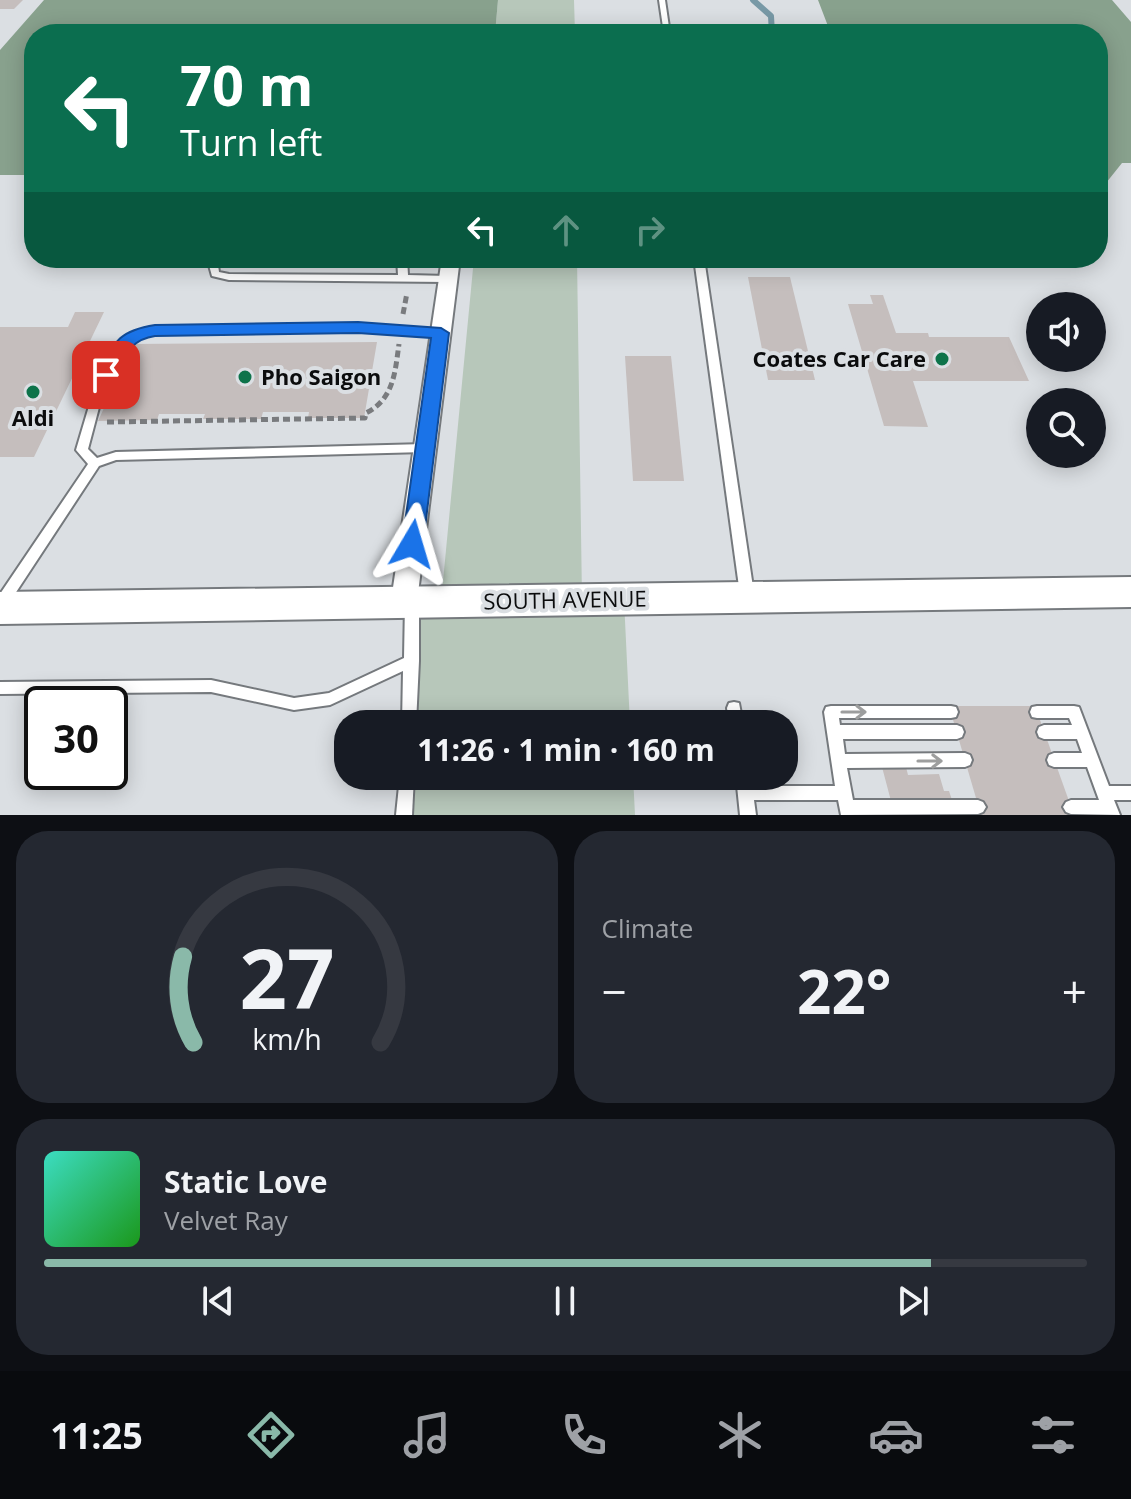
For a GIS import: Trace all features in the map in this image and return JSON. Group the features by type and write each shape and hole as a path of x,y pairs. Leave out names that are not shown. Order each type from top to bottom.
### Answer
{"main road":[{"name":"SOUTH AVENUE","path":"0,606 1131,592"}],"street":[{"path":"408,602 450,268"}],"lane":[{"path":"662,0 666,24"},
{"path":"214,268 215,274 229,277 406,278 450,268"},
{"path":"400,268 406,278"},
{"path":"700,268 747,598"},
{"path":"106,375 122,343 136,334 155,330 358,327 441,333"},
{"path":"95,463 82,450 97,396"},
{"path":"0,606 95,463 116,456 137,454 425,448"},
{"path":"408,602 412,661 410,710"},
{"path":"0,688 211,686 294,704 330,699 412,661"},
{"path":"847,805 831,712 951,712"},
{"path":"1037,712 1074,712 1109,805"},
{"path":"834,732 957,732"},
{"path":"1044,732 1081,732"},
{"path":"839,761 965,760"},
{"path":"1054,760 1092,760"},
{"path":"404,815 406,790"},
{"path":"745,790 748,815"},
{"path":"745,793 847,805 978,807"},
{"path":"1071,807 1109,805 1131,793"}],"path":[{"path":"90,422 365,418 366,413 377,409 391,393 406,278"}],"green space":[{"path":"44,0 498,0 496,24 24,24 24,175 0,175 0,50"},
{"path":"498,0 574,0 575,24 496,24"},
{"path":"818,0 1112,0 1131,22 1131,163 1122,163 1108,180 1108,24 827,24"},
{"path":"473,268 577,268 582,599 624,600 629,710 408,710 404,601 441,602"},
{"path":"406,790 634,790 635,815 404,815"}],"building":[{"path":"0,0 23,0 14,9 0,9"},
{"path":"748,277 790,277 815,380 768,380"},
{"name":"Coates Car Care","path":"870,295 883,295 896,333 928,333 929,337 1009,337 1029,381 913,381 928,427 884,426 848,304 873,304"},
{"name":"Aldi","path":"75,312 104,312 34,457 0,457 0,327 68,327"},
{"path":"377,342 364,418 308,418 309,412 263,412 261,419 203,419 205,414 159,414 157,420 98,421 110,395 92,395 101,377 117,377 131,344"},
{"path":"625,356 671,356 684,481 633,481"},
{"path":"949,706 1035,706 1074,815 981,815"},
{"path":"882,767 906,767 908,775 939,774 944,791 949,791 952,800 891,801"}],"waterway":[{"path":"753,0 771,16 771,24"}],"place":[{"name":"Coates Car Care","path":"942,359"},
{"name":"Pho Saigon","path":"245,377"},
{"name":"Aldi","path":"33,392"}],"route":[{"path":"106,375 122,343 136,334 155,330 358,327 441,333 412,544"}]}
